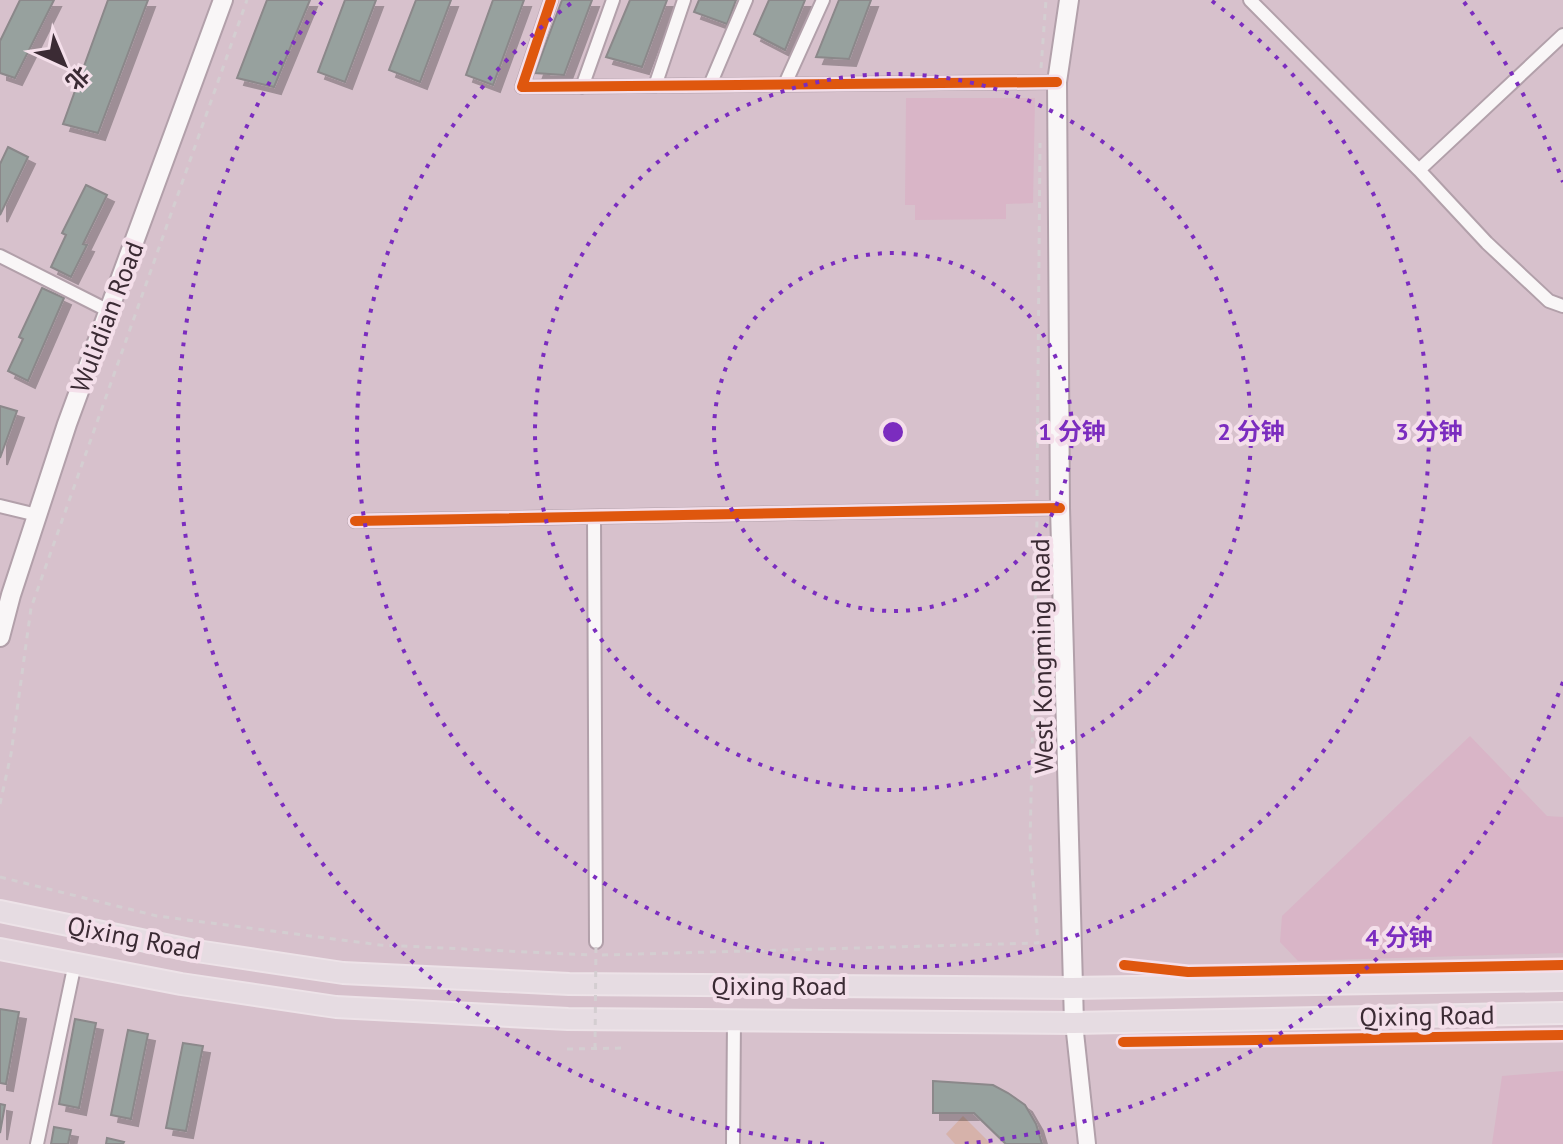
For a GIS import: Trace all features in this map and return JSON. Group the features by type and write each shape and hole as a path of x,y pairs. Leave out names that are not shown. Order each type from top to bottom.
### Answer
{"highway":[{"name":"Qixing Road","path":"0,911 190,950 343,973 569,984 1072,988 1563,980"},
{"name":"Qixing Road","path":"0,949 181,984 336,1007 568,1019 1074,1023 1563,1013"}],"main road":[{"name":"Wulidian Road","path":"1,627 109,311 223,0"},
{"name":"West Kongming Road","path":"1069,0 1048,82 1074,1023"}],"street":[{"path":"551,0 522,87 1048,82"},
{"path":"582,87 613,0"},
{"path":"655,86 684,0"},
{"path":"710,85 746,0"},
{"path":"785,84 823,0"},
{"path":"1250,0 1487,243 1538,292 1549,301 1563,306"},
{"path":"1419,170 1563,35"},
{"path":"0,256 109,311"},
{"path":"0,506 37,515"},
{"path":"355,521 1060,508"},
{"path":"594,517 596,948"},
{"path":"37,1144 75,963"},
{"path":"733,1144 734,1020"},
{"path":"1074,1023 1087,1144"}],"path":[{"path":"0,804 11,754 31,608 247,0"},
{"path":"1046,0 1048,82"},
{"path":"0,877 157,916 380,945 610,955 1038,943 1030,844 1040,130"},
{"path":"572,955 596,948 610,955"},
{"path":"595,1049 596,948"},
{"path":"567,1049 625,1048"}],"shaded area":[{"path":"906,98 1035,98 1033,203 1006,204 1006,219 915,220 915,205 905,205"},
{"path":"1470,736 1547,816 1563,817 1563,953 1298,961 1280,942 1282,916"},
{"path":"1563,1071 1563,1144 1492,1144 1502,1076"},
{"path":"963,1116 991,1144 955,1144 946,1134"}],"building":[{"path":"20,0 54,0 15,78 0,73 0,41"},
{"path":"108,0 148,0 98,133 63,124"},
{"path":"267,0 310,0 274,87 237,78"},
{"path":"345,0 376,0 345,82 318,72"},
{"path":"416,0 451,0 420,82 389,70"},
{"path":"493,0 524,0 493,85 466,75"},
{"path":"562,0 592,0 564,75 535,73"},
{"path":"630,0 667,0 642,67 606,57"},
{"path":"699,0 736,0 727,24 694,12"},
{"path":"769,0 805,0 785,50 754,34"},
{"path":"839,0 871,0 849,59 816,57"},
{"path":"8,147 28,157 0,215 0,164"},
{"path":"86,185 107,195 71,277 51,267 66,235 62,233"},
{"path":"42,288 64,298 28,381 8,371 23,339 19,337"},
{"path":"0,406 17,411 0,458"},
{"path":"0,1009 19,1012 6,1084 0,1083"},
{"path":"75,1019 96,1023 79,1108 59,1104"},
{"path":"128,1030 148,1034 131,1119 111,1115"},
{"path":"183,1043 203,1046 186,1131 166,1128"},
{"path":"933,1081 993,1085 1008,1093 1025,1105 1036,1124 1042,1144 1006,1144 974,1113 933,1113"},
{"path":"0,1104 5,1105 0,1133"},
{"path":"54,1127 71,1130 68,1144 51,1144"},
{"path":"107,1138 124,1142 106,1144"}],"cycle path":[{"path":"551,0 522,87 1057,82"},
{"path":"355,521 1060,508"},
{"path":"1124,965 1188,972 1563,965"},
{"path":"1123,1042 1563,1035"}]}
